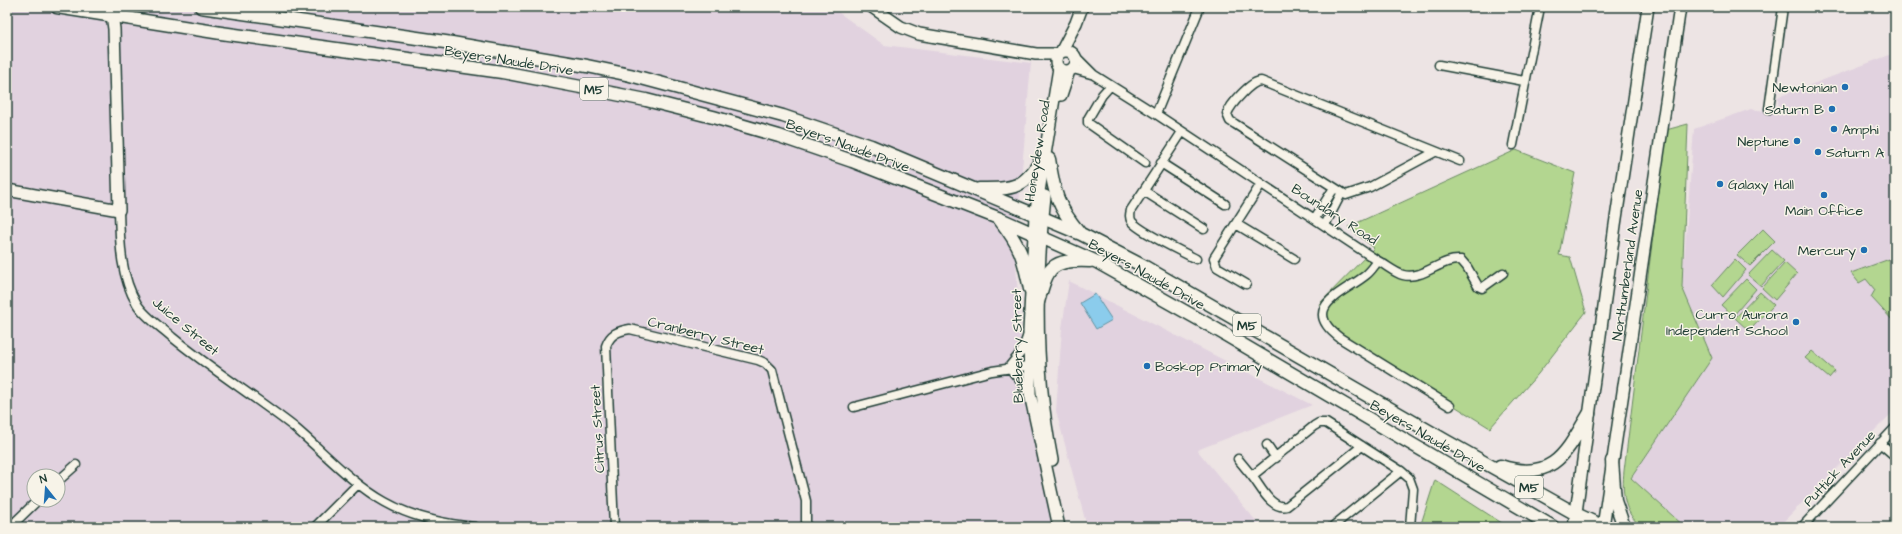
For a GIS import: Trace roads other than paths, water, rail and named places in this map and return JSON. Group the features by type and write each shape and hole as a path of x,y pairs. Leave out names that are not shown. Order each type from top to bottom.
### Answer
{"main road":[{"name":"Beyers Naudé Drive","path":"58,7 115,12 221,33 502,72 646,100 786,138 852,161 998,218 1097,262 1215,329 1553,527"},
{"name":"Beyers Naudé Drive","path":"202,7 452,43 587,66 630,75 783,116 871,146 1081,234 1208,303 1576,514 1603,527"},
{"path":"974,189 1004,189 1019,185 1028,179 1046,158"},
{"path":"1046,158 1060,207 1081,234"},
{"path":"998,218 1019,247 1024,259 1030,289"},
{"path":"1038,302 1046,275 1059,263 1072,260 1097,262"},
{"path":"1482,460 1515,470 1529,471 1549,466 1564,454 1573,443 1589,414"},
{"path":"1612,461 1615,501 1624,527"},
{"path":"1507,500 1536,527"}],"street":[{"name":"Boundary Road","path":"872,7 901,27 919,34 1036,54 1068,64 1094,75 1315,218 1378,261 1366,275 1326,302 1323,311 1326,323 1340,338 1450,406"},
{"name":"Honeydew Road","path":"1060,53 1076,23 1082,7"},
{"path":"1156,114 1200,7"},
{"path":"1513,145 1524,81 1540,7"},
{"name":"Northumberland Avenue","path":"1574,527 1648,7"},
{"name":"Northumberland Avenue","path":"1603,527 1680,7"},
{"path":"1769,109 1783,7"},
{"name":"Juice Street","path":"115,12 114,29 119,210 122,265 127,285 138,305 156,323 187,349 294,428 358,484 385,502 412,514 440,522 475,527"},
{"name":"Honeydew Road","path":"1038,235 1046,158 1076,23"},
{"name":"Boundary Road","path":"1036,54 1060,53 1068,50 1068,64"},
{"path":"1060,53 1056,60 1068,64"},
{"path":"1439,65 1524,81"},
{"path":"1435,152 1370,187 1350,194 1342,194 1230,120 1227,114 1231,106 1258,81 1460,161"},
{"path":"1110,86 1102,95 1088,119 1088,123 1145,163"},
{"path":"1182,132 1131,210 1130,217 1133,222 1196,259"},
{"path":"1161,163 1225,204"},
{"path":"1246,284 1217,267 1214,262 1214,258 1261,184"},
{"path":"1315,218 1334,188"},
{"path":"7,190 119,210"},
{"path":"1144,190 1204,229"},
{"path":"1325,225 1342,194"},
{"path":"1236,224 1294,259"},
{"name":"Blueberry Street","path":"1038,235 1030,289 1029,331 1045,423 1067,527"},
{"name":"Blueberry Street","path":"1038,235 1038,302 1035,364 1030,394 1059,527"},
{"path":"1378,261 1398,273 1411,275 1420,274 1450,261 1460,260 1467,267 1478,286 1482,288 1503,273"},
{"name":"Cranberry Street","path":"614,334 630,329 758,360 769,365 772,370 806,501 806,527"},
{"path":"1009,367 1022,351 1029,331"},
{"name":"Citrus Street","path":"614,334 609,338 606,346 614,527"},
{"path":"854,407 1009,367 1035,364"},
{"path":"1009,367 1030,394"},
{"path":"1252,476 1314,426 1322,422 1330,425 1401,471 1408,478 1413,489 1410,527"},
{"name":"Puttick Avenue","path":"1802,527 1895,428"},
{"path":"1880,443 1895,456"},
{"path":"1267,445 1276,458"},
{"path":"1238,459 1274,504 1282,507 1287,506 1362,446"},
{"path":"66,474 76,465"},
{"path":"1332,527 1401,471"},
{"path":"315,527 358,484"},
{"path":"10,527 30,508"}],"water":[{"path":"1095,294 1112,320 1096,329 1080,303"}],"place":[{"name":"Newtonian","path":"1845,87"},
{"name":"Saturn B","path":"1832,109"},
{"name":"Amphi","path":"1834,129"},
{"name":"Neptune","path":"1797,141"},
{"name":"Saturn A","path":"1818,152"},
{"name":"Galaxy Hall","path":"1720,184"},
{"name":"Main Office","path":"1824,195"},
{"name":"Mercury","path":"1864,250"},
{"name":"Curro Aurora Independent School","path":"1796,322"},
{"name":"Boskop Primary","path":"1147,366"}]}
